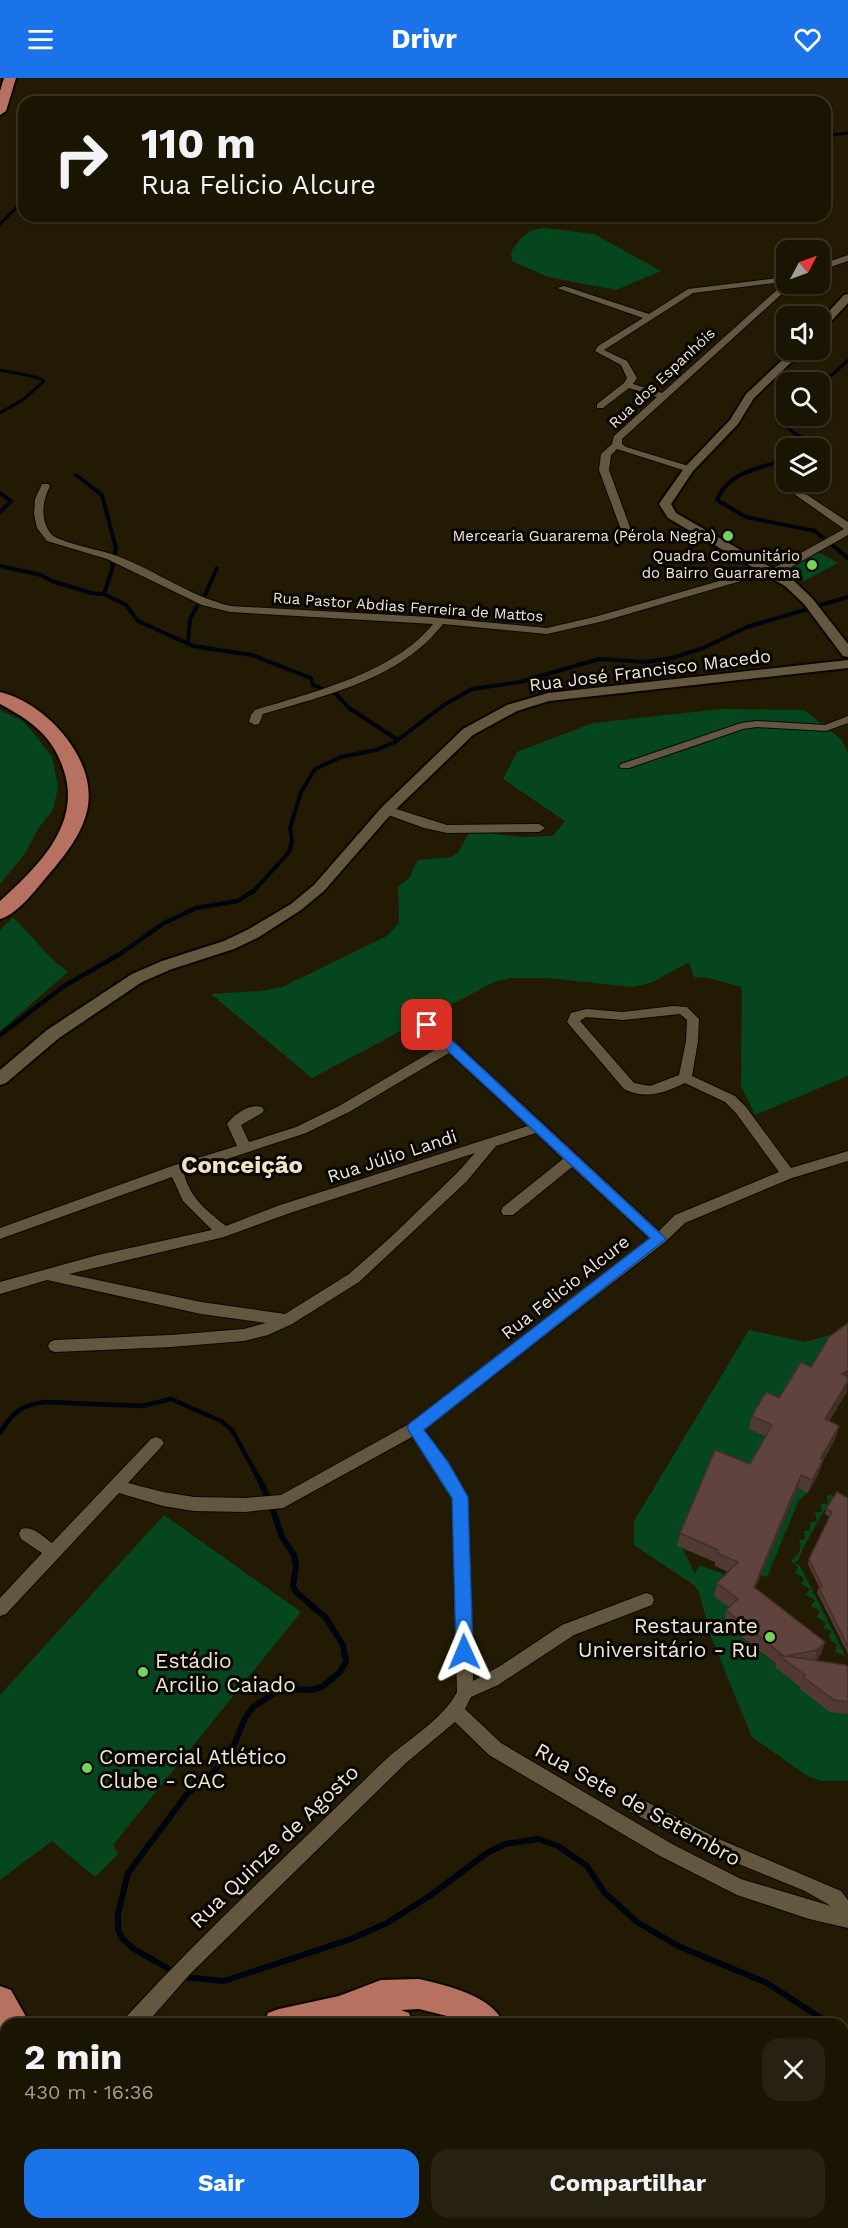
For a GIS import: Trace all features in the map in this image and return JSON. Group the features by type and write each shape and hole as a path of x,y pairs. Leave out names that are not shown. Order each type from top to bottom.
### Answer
{"highway":[{"path":"0,111 10,78"},
{"path":"0,697 31,713 56,735 66,750 78,780 78,808 75,820 31,883 0,912"},
{"path":"308,2018 342,2011 366,1999 381,1995 420,1994 453,2002 474,2018"},
{"path":"0,2001 11,2018"},
{"path":"342,2011 372,2018"}],"street":[{"path":"830,264 848,258"},
{"path":"600,406 628,385 632,378 630,368 619,359 599,351 691,291 776,280"},
{"path":"561,288 649,317"},
{"name":"Rua dos Espanhóis","path":"689,469 635,453 617,445 617,438 776,294"},
{"path":"830,316 848,297"},
{"path":"788,360 750,396 727,431 689,469 665,504 672,515 771,571 812,606 848,653"},
{"path":"628,385 662,396"},
{"path":"617,445 606,454 604,470 627,533"},
{"name":"Rua Pastor Abdias Ferreira de Mattos","path":"45,486 38,507 44,532 51,539 111,556 218,607 254,612 440,622 526,631 562,630 771,571 848,531"},
{"path":"797,492 848,527"},
{"path":"255,722 259,712 329,691 414,649 435,631 440,622"},
{"name":"Rua José Francisco Macedo","path":"0,1079 53,1034 137,978 167,965 229,945 296,908 319,888 387,810 468,732 530,701 598,691 848,664"},
{"path":"625,766 741,726 757,724 826,728 848,719"},
{"path":"387,810 428,825 447,828 539,828"},
{"path":"685,1078 692,1041 693,1019 683,1010 623,1016 586,1012 575,1017 573,1022 629,1086 638,1092 646,1093 685,1078 730,1099 741,1110 788,1174"},
{"path":"427,1025 659,1239"},
{"path":"0,1234 177,1170 301,1130 344,1109 451,1046"},
{"path":"245,1149 234,1124 240,1118 257,1110"},
{"name":"Rua Júlio Landi","path":"0,1288 46,1274 224,1232 285,1209 537,1128"},
{"path":"55,1346 244,1335 263,1331 287,1320 326,1297 362,1270 462,1177 491,1143"},
{"name":"Rua Felicio Alcure","path":"116,1486 163,1499 194,1504 245,1505 283,1501 414,1428 659,1239 680,1219 788,1174 848,1156"},
{"path":"508,1211 572,1160"},
{"path":"177,1170 182,1191 192,1204 224,1232"},
{"path":"46,1274 100,1288 201,1308 287,1320"},
{"path":"414,1428 460,1497 465,1692 456,1711"},
{"path":"0,1609 156,1443"},
{"path":"27,1534 54,1553"},
{"path":"465,1692 481,1687 567,1631 646,1600"},
{"name":"Rua Sete de Setembro","path":"456,1711 495,1749 666,1850 737,1886 809,1910 848,1917"},
{"name":"Rua Quinze de Agosto","path":"138,2018 184,1968 400,1757 456,1711"},
{"path":"633,1804 713,1845 812,1885 835,1897 848,1917"}],"green space":[{"path":"543,228 594,234 661,271 616,290 548,277 512,261 511,252 521,239 532,231"},
{"name":"Quadra Comunitário do Bairro Guarrarema","path":"816,551 838,563 804,581 783,569"},
{"path":"721,709 804,710 841,739 848,752 848,1076 755,1115 741,1086 742,987 708,978 694,977 689,962 651,983 632,987 549,978 510,978 494,982 312,1078 211,994 261,991 282,987 387,936 399,923 398,887 409,878 418,860 451,857 458,853 470,831 521,837 553,836 565,821 503,779 517,752 593,723"},
{"path":"0,710 23,721 52,757 58,787 53,810 39,827 26,852 0,884"},
{"path":"13,917 54,961 68,972 0,1031 0,930"},
{"path":"848,1325 779,1407 749,1429 821,1464 819,1473 795,1462 754,1467 808,1493 799,1500 767,1577 678,1545 683,1549 695,1574 699,1565 724,1574 720,1587 735,1612 724,1623 785,1672 784,1674 801,1688 848,1714 848,1781 821,1781 806,1775 752,1737 711,1637 699,1592 694,1585 634,1545 634,1521 749,1330 805,1342 830,1335"},
{"path":"827,1496 833,1496 808,1538 799,1560 794,1562 800,1566 846,1657 835,1651 837,1645 830,1640 831,1631 823,1628 826,1623 817,1617 820,1611 811,1606 815,1600 806,1595 810,1589 801,1584 804,1578 795,1573 798,1567 791,1561 799,1552 799,1540 805,1539 804,1531 810,1531 810,1522 817,1521 815,1512 822,1512 821,1504 828,1504"},
{"name":"Estádio Arcilio Caiado","path":"164,1515 301,1612 113,1845 118,1854 95,1877 52,1841 0,1880 0,1695"}],"building":[{"path":"848,1323 848,1370 842,1374 848,1377 848,1381 825,1419 839,1426 820,1459 823,1460 812,1480 801,1475 754,1587 825,1642 817,1650 786,1656 848,1667 848,1702 834,1700 803,1677 805,1675 778,1655 784,1656 726,1610 738,1599 717,1583 738,1562 680,1533 715,1450 750,1464 772,1425 752,1416 766,1392 779,1398 801,1362 811,1367 829,1337"},
{"path":"837,1492 848,1498 848,1647 819,1588 822,1586 809,1559 832,1512 826,1509"}],"waterway":[{"path":"831,135 848,133"},
{"path":"0,224 18,206"},
{"path":"830,375 848,360"},
{"path":"0,370 44,381 24,399 0,413"},
{"path":"788,426 796,434"},
{"path":"796,434 803,438"},
{"path":"776,463 737,477 722,491 717,500 746,517 815,531 848,558"},
{"path":"76,475 102,495 116,548 115,553"},
{"path":"0,493 11,501 0,512"},
{"path":"104,594 113,566 111,559"},
{"path":"0,566 41,575 52,581 91,593 104,594"},
{"path":"205,595 217,568"},
{"path":"104,594 126,605 138,621 193,646 252,655 311,678 313,685 336,694 349,708 398,740"},
{"path":"398,740 444,705 472,689 520,682 599,659 646,662 672,658 703,648 747,627 848,597"},
{"path":"188,643 190,619 197,606"},
{"path":"252,893 289,852 292,841 290,828 301,792 315,769 341,757 376,750 398,740"},
{"path":"0,1035 64,986 120,954 164,923 196,908 238,901 253,891"},
{"path":"0,1433 18,1411 37,1403 142,1406 171,1399 221,1421 232,1430 259,1479"},
{"path":"176,1973 134,1949 122,1938 118,1930 118,1914 128,1873 187,1794 211,1775 233,1747 245,1718 253,1707 281,1689 311,1690 322,1687 340,1672 346,1661 343,1645 326,1618 296,1592 293,1586 296,1566 294,1555 282,1537 269,1499 259,1479"},
{"path":"183,1977 224,1981 351,1939 387,1923 431,1895 487,1853 505,1844 539,1839 558,1846 587,1866 604,1892 637,1922 678,1946 767,1983 821,2018"}],"place":[{"name":"Mercearia Guararema (Pérola Negra)","path":"728,536"},
{"name":"Quadra Comunitário do Bairro Guarrarema","path":"812,565"},
{"name":"Restaurante Universitário - Ru","path":"770,1637"},
{"name":"Estádio Arcilio Caiado","path":"143,1672"},
{"name":"Comercial Atlético Clube - CAC","path":"87,1768"}],"district":[{"name":"Conceição","path":"242,1165"}],"route":[{"path":"427,1025 659,1239 414,1428 460,1497 464,1652"}]}
